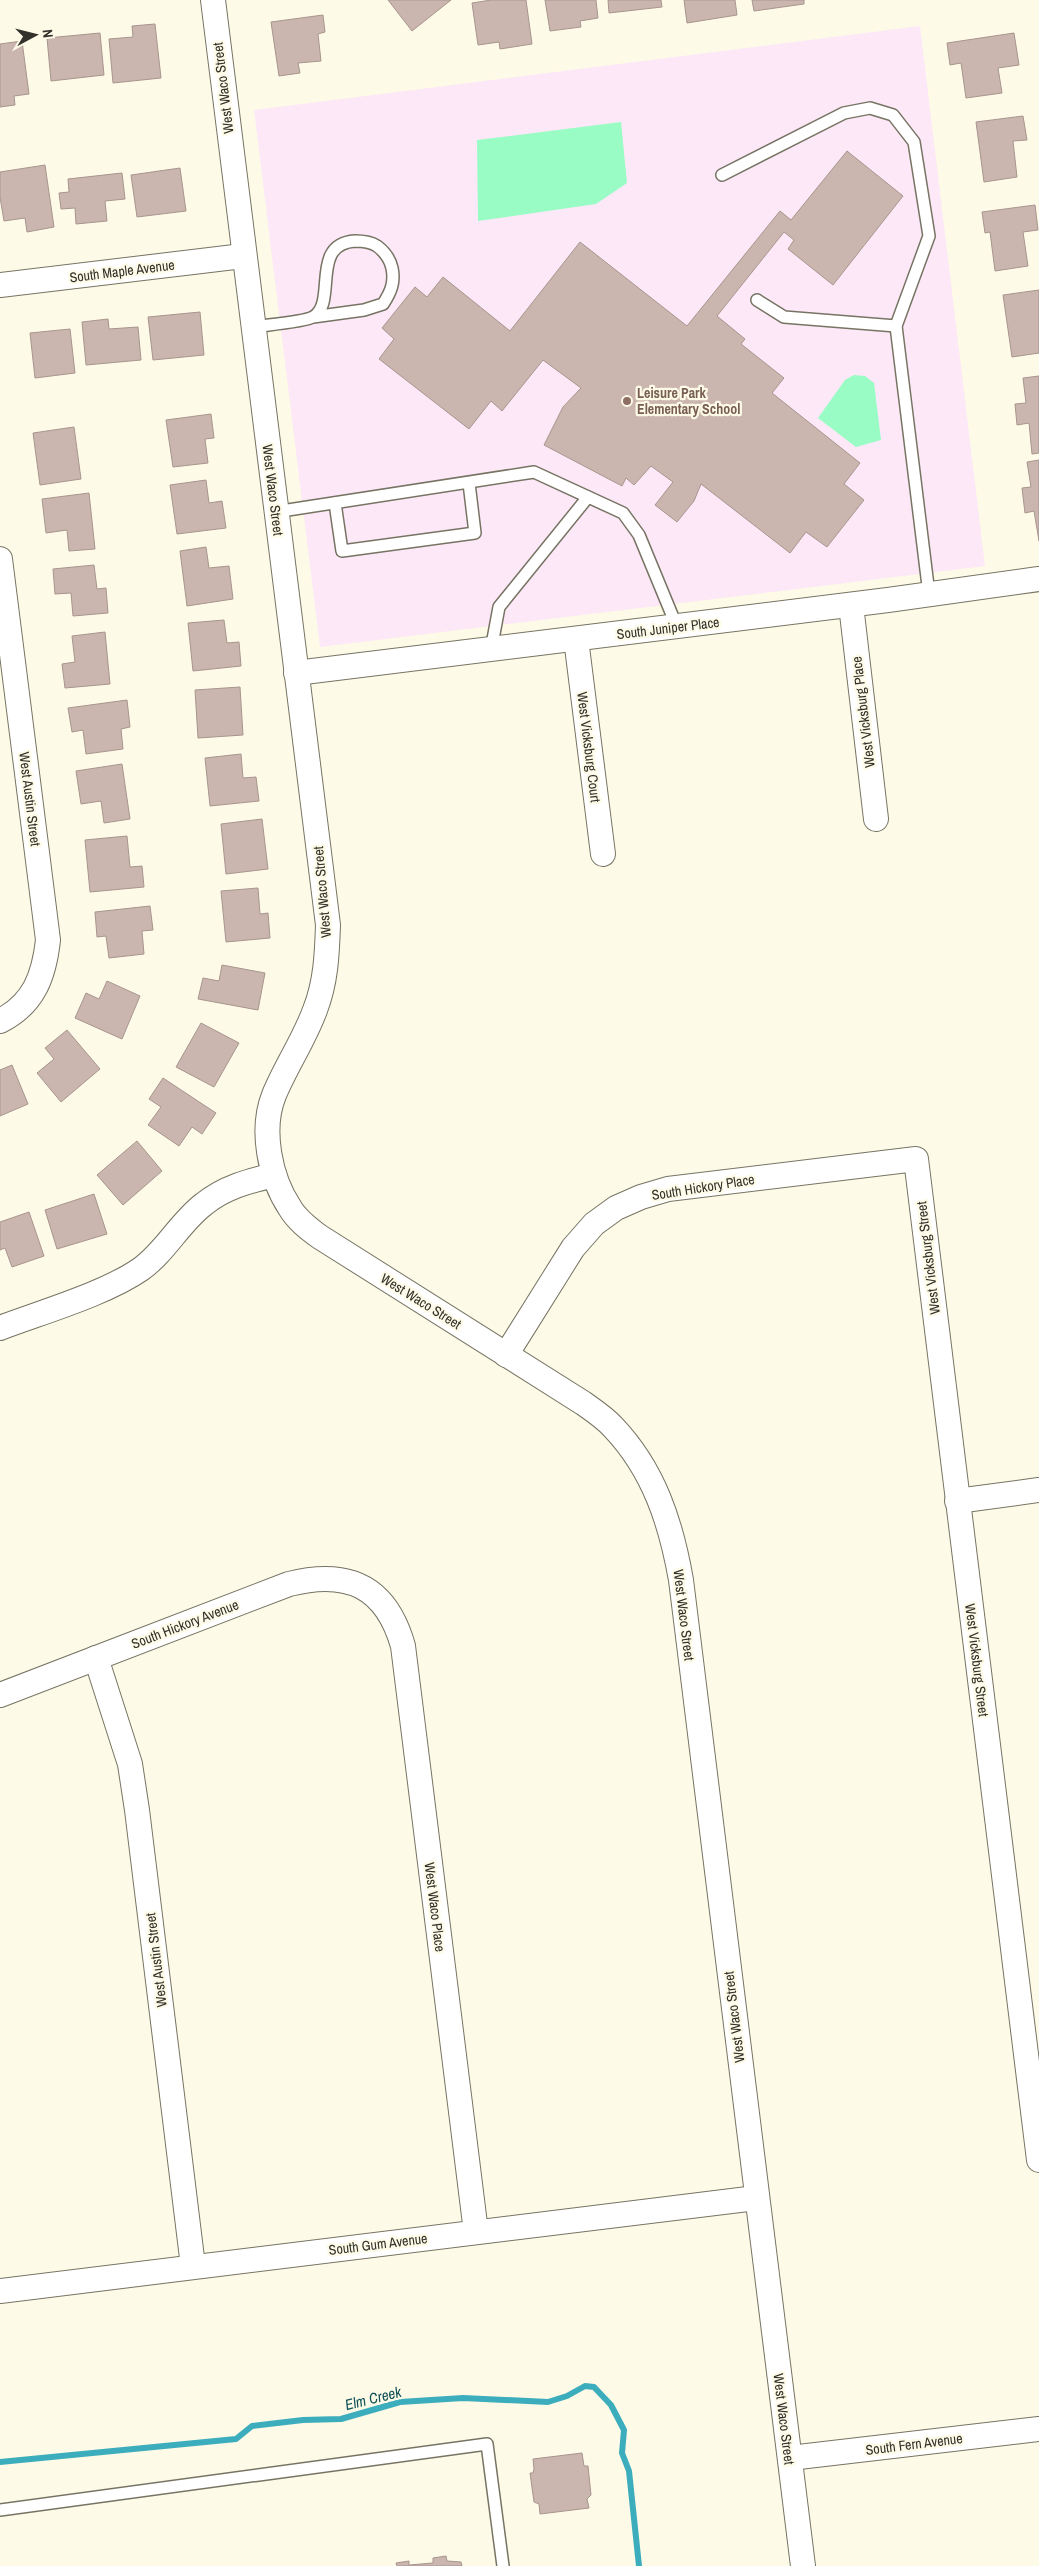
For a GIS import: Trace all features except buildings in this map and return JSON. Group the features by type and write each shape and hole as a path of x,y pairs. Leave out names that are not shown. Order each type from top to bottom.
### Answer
{"street":[{"name":"West Waco Street","path":"213,0 243,256 328,924 327,967 316,1010 273,1098 268,1117 268,1139 274,1175 290,1210 320,1237 583,1403 613,1426 654,1485 666,1515 681,1580 803,2566"},
{"name":"South Maple Avenue","path":"0,285 243,256"},
{"name":"West Austin Street","path":"0,559 48,940 46,962 37,987 24,1005 0,1021"},
{"name":"South Juniper Place","path":"296,674 850,605 1039,579"},
{"name":"West Vicksburg Place","path":"850,605 876,819"},
{"name":"West Vicksburg Court","path":"576,639 603,854"},
{"name":"South Hickory Place","path":"506,1355 573,1248 594,1224 616,1208 641,1197 668,1189 916,1159"},
{"name":"West Vicksburg Street","path":"916,1159 1039,2160"},
{"path":"0,1328 123,1281 156,1258 203,1204 230,1188 274,1175"},
{"path":"957,1501 1039,1490"},
{"name":"South Hickory Avenue","path":"0,1696 289,1584 319,1578 347,1581 372,1592"},
{"name":"West Waco Place","path":"372,1592 382,1600 391,1613 403,1646 476,2232"},
{"name":"West Austin Street","path":"96,1658 130,1764 193,2266"},
{"name":"South Gum Avenue","path":"0,2291 756,2198"},
{"name":"South Fern Avenue","path":"790,2458 1039,2429"}],"lane":[{"path":"722,175 844,112 870,108 893,115 914,142 929,236 896,326 929,594"},
{"path":"252,328 364,310 383,304 393,285 390,263 386,255 375,245 363,241 351,242 339,247 328,261 322,307 313,318"},
{"path":"757,300 784,316 896,326"},
{"path":"276,512 534,472 623,513 639,535 677,627"},
{"path":"335,502 342,551 475,533 468,483"},
{"path":"491,650 499,607 588,497"},
{"path":"0,2510 487,2444 503,2566"}],"shaded area":[{"name":"Leisure Park Elementary School","path":"920,26 985,566 320,647 254,110"}],"green space":[{"path":"621,122 627,183 596,204 478,221 477,140"},
{"path":"854,375 865,376 874,383 881,440 856,447 818,418 845,380"}],"waterway":[{"name":"Elm Creek","path":"0,2462 236,2439 252,2426 303,2420 341,2419 400,2402 463,2398 548,2402 567,2396 585,2386 594,2387 611,2405 624,2430 622,2453 629,2471 639,2566"}],"place":[{"name":"Leisure Park Elementary School","path":"627,401"}]}
